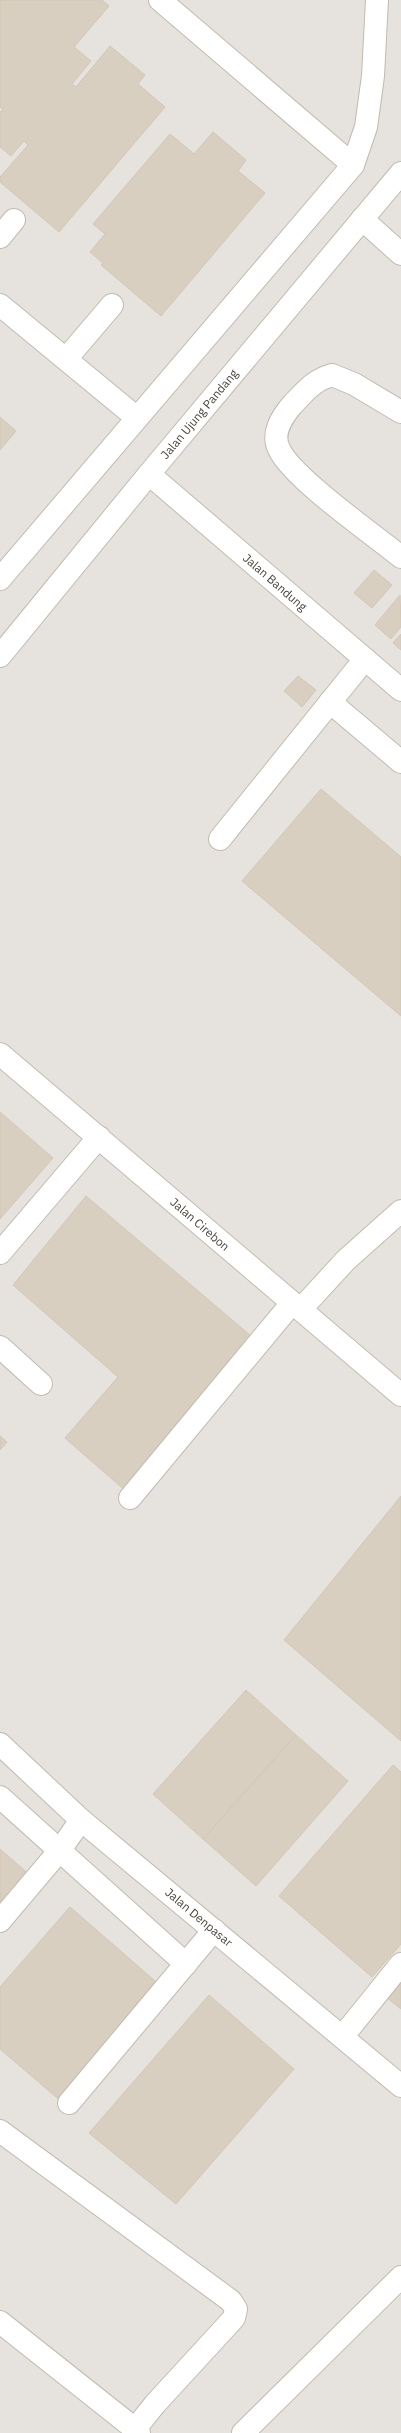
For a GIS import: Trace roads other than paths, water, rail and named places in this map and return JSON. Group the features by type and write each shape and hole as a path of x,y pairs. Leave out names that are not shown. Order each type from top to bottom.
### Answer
{"street":[{"path":"160,0 353,165"},
{"path":"0,579 353,165 366,127 373,76 377,0"},
{"name":"Jalan Ujung Pandang","path":"0,656 149,474 401,173"},
{"path":"362,219 401,254"},
{"path":"0,237 14,220"},
{"path":"0,305 137,418"},
{"path":"66,359 112,305"},
{"path":"401,412 354,384 332,374 316,379 284,414 276,432 278,448 286,460 310,483 401,557"},
{"name":"Jalan Bandung","path":"149,474 401,690"},
{"path":"220,839 365,659"},
{"path":"330,702 401,762"},
{"name":"Jalan Cirebon","path":"0,1054 401,1395"},
{"path":"0,1253 98,1137"},
{"path":"130,1498 296,1306 401,1211"},
{"path":"0,1347 40,1384"},
{"name":"Jalan Denpasar","path":"0,1744 81,1820 401,2086"},
{"path":"0,1797 186,1964"},
{"path":"0,1921 60,1850 81,1820"},
{"path":"69,2103 214,1930"},
{"path":"342,2036 401,1964"},
{"path":"0,2131 231,2301 236,2309 234,2318 155,2404 137,2431 0,2322"},
{"path":"243,2433 401,2278"}]}
